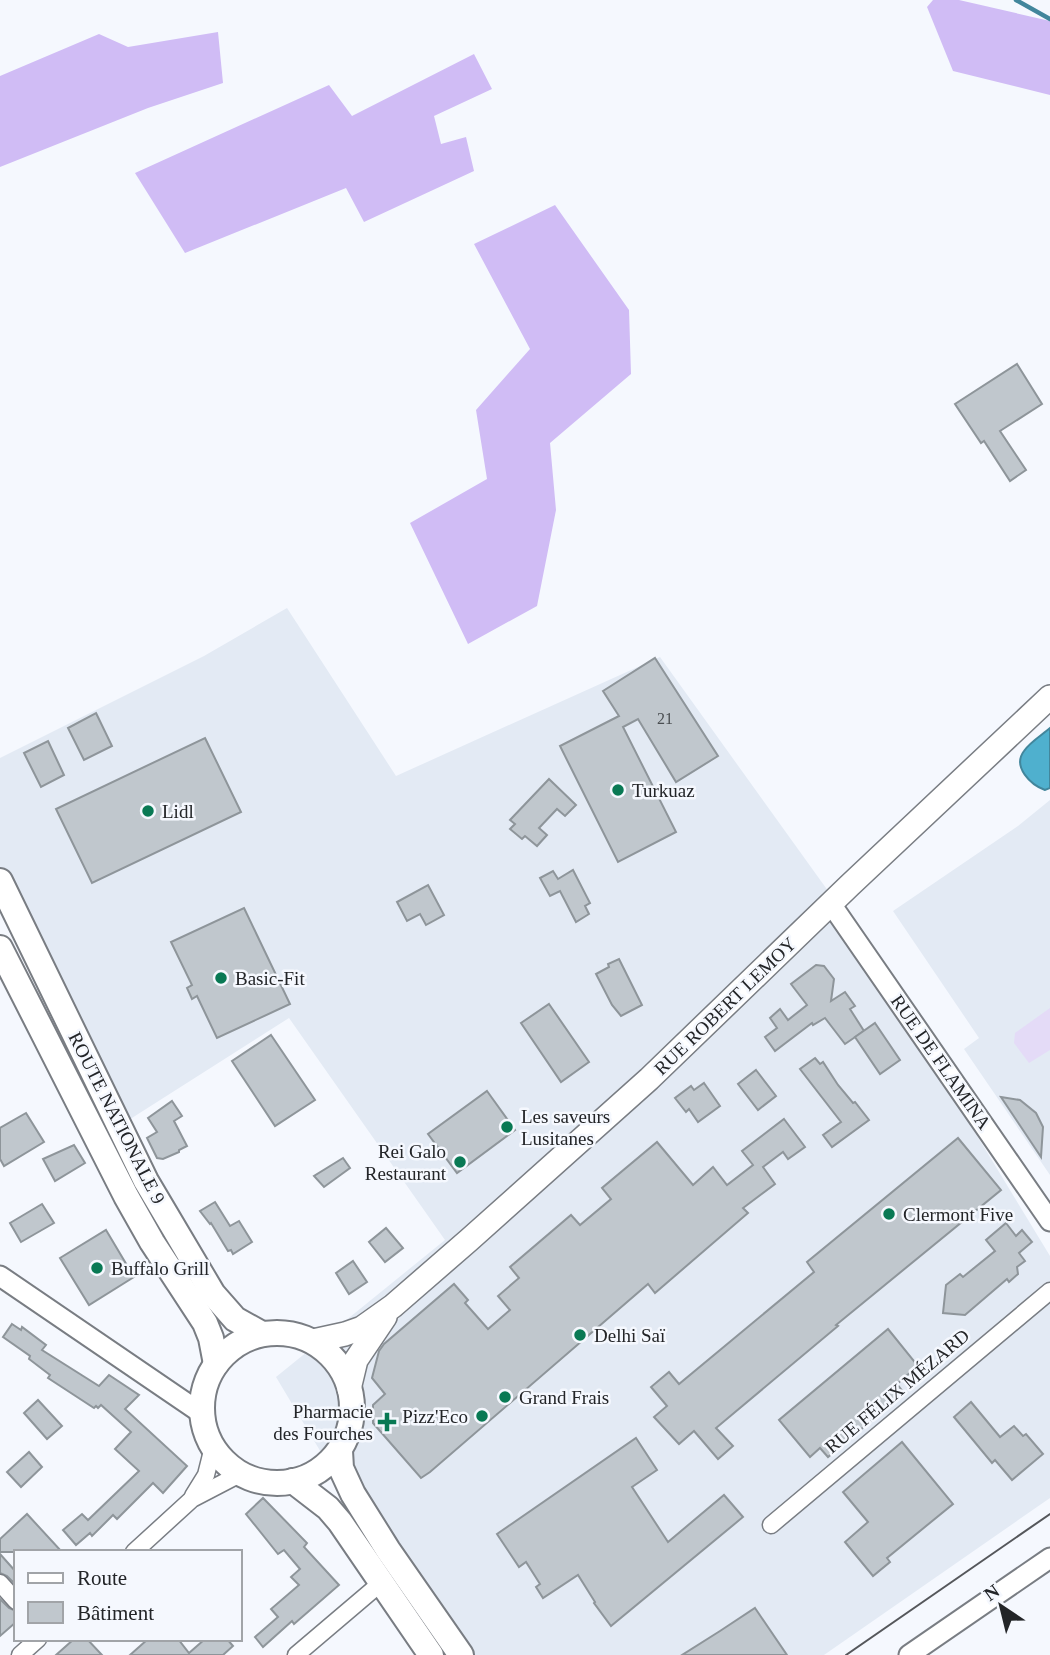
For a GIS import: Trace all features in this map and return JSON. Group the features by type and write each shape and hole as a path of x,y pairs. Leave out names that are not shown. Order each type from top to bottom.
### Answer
{"main road":[{"name":"RUE ROBERT LEMOY","path":"313,1341 362,1328 393,1306 649,1079 1050,697"},
{"name":"ROUTE NATIONALE 9","path":"0,881 146,1181 213,1294 236,1319 262,1334"},
{"path":"0,948 126,1196 152,1242 205,1323 216,1364"},
{"name":"RUE ROBERT LEMOY","path":"349,1389 356,1360 393,1306"},
{"path":"280,1333 313,1341 334,1359 343,1372 349,1389 352,1420 340,1451 321,1470 309,1477 293,1481 261,1482 240,1474 223,1461 213,1447 201,1413 205,1390 216,1364 243,1342 262,1334 280,1333"},
{"path":"340,1451 341,1468 353,1494 388,1550 461,1655"},
{"path":"293,1481 328,1508 431,1655"}],"street":[{"name":"RUE DE FLAMINA","path":"831,904 1050,1221"},
{"path":"0,1276 201,1413"},
{"name":"RUE FÉLIX MÉZARD","path":"771,1525 1050,1291"},
{"path":"192,1499 206,1475 213,1447"},
{"path":"136,1550 192,1499 240,1474"},
{"path":"909,1655 1050,1558"},
{"path":"296,1655 382,1582"},
{"path":"0,1583 14,1599"},
{"path":"20,1655 36,1641"}],"shaded area":[{"path":"933,0 959,0 1050,21 1050,95 953,71 927,7"},
{"path":"218,32 223,83 148,108 0,167 0,76 99,34 128,47"},
{"path":"474,54 492,89 434,116 441,144 466,137 474,171 364,222 346,188 185,253 135,173 329,85 352,116"},
{"path":"555,205 629,310 631,374 550,443 556,510 537,606 468,644 410,523 487,479 476,410 530,349 474,244"},
{"path":"287,608 396,776 660,657 831,895 1050,1256 1050,1498 824,1655 442,1655 276,1377 445,1240 289,1018 124,1123 0,893 0,758 204,656"},
{"path":"1050,800 1050,1175 964,1049 979,1038 893,911 1018,826"},
{"path":"1050,1008 1050,1050 1029,1063 1014,1043 1015,1033"}],"water":[{"path":"1050,728 1050,788 1045,790 1029,780 1020,763 1027,748"}],"building":[{"path":"1017,364 1042,404 1000,431 1026,470 1010,481 955,404"},
{"path":"655,658 718,756 676,782 638,719 623,727 676,832 618,862 560,746 619,716 603,691"},
{"path":"96,713 112,746 84,760 68,728"},
{"name":"Lidl","path":"205,738 241,812 92,883 56,809"},
{"path":"48,741 64,775 41,787 24,753"},
{"path":"549,779 576,805 565,816 557,809 539,828 547,835 537,846 510,829 515,824 510,820"},
{"path":"573,870 590,903 585,906 589,914 576,922 560,891 550,896 540,878 553,871 558,879"},
{"path":"428,885 444,915 426,925 420,914 407,921 397,902"},
{"path":"244,908 290,1004 217,1038 197,996 192,999 187,988 192,985 171,942"},
{"path":"619,959 642,1005 621,1016 612,1005 596,974"},
{"path":"816,965 824,966 834,979 831,1001 845,992 855,1006 850,1009 864,1031 845,1044 825,1018 813,1025 812,1023 775,1051 765,1037 777,1028 770,1018 780,1009 788,1020 807,1005 791,984"},
{"path":"549,1004 589,1062 561,1082 521,1023"},
{"path":"875,1023 900,1060 880,1074 855,1037"},
{"path":"271,1035 315,1100 275,1126 232,1061"},
{"path":"815,1058 820,1064 823,1062 838,1085 869,1120 832,1147 823,1135 841,1122 800,1069"},
{"path":"756,1070 776,1096 758,1110 738,1084"},
{"path":"704,1083 720,1106 698,1122 689,1109 686,1112 675,1098 691,1086 694,1090"},
{"path":"487,1091 515,1130 457,1173 428,1134"},
{"path":"1001,1097 1020,1100 1036,1113 1043,1127 1041,1157"},
{"path":"172,1101 182,1116 174,1121 187,1146 163,1159 157,1158 147,1138 157,1132 148,1118"},
{"path":"26,1113 44,1142 4,1166 0,1159 0,1128"},
{"path":"784,1119 805,1147 788,1159 783,1152 763,1167 775,1184 743,1208 748,1213 655,1293 648,1284 430,1472 421,1478 373,1423 373,1405 385,1394 372,1378 379,1351 454,1284 468,1300 465,1303 488,1329 510,1310 498,1296 519,1278 510,1267 571,1215 580,1225 611,1199 602,1188 657,1142 693,1185 713,1167 727,1185 753,1165 742,1151"},
{"path":"958,1138 1001,1190 836,1325 838,1326 716,1428 733,1446 718,1459 694,1431 679,1444 654,1417 667,1406 651,1387 669,1372 679,1384 814,1272 807,1262"},
{"path":"74,1145 85,1163 55,1181 43,1159"},
{"path":"343,1158 350,1168 324,1187 314,1176"},
{"path":"215,1202 230,1226 239,1221 252,1242 233,1254 231,1250 228,1251 211,1223 200,1211"},
{"path":"42,1204 54,1223 21,1242 10,1223"},
{"path":"1006,1223 1016,1236 1022,1230 1032,1242 1019,1253 1025,1261 1017,1267 1018,1274 1009,1282 1007,1279 965,1315 943,1313 946,1285 960,1274 963,1277 995,1251 986,1240"},
{"path":"386,1228 403,1248 385,1262 369,1242"},
{"name":"Buffalo Grill","path":"106,1230 134,1277 89,1305 60,1258"},
{"path":"353,1261 367,1282 349,1294 336,1273"},
{"path":"12,1324 21,1330 22,1327 46,1345 42,1350 99,1386 109,1375 139,1395 125,1409 187,1466 163,1493 153,1483 117,1519 113,1515 92,1536 90,1533 76,1545 63,1530 82,1514 88,1520 139,1471 115,1449 131,1432 101,1405 94,1408 48,1378 50,1375 29,1359 30,1356 3,1337"},
{"path":"888,1329 918,1366 897,1384 904,1393 828,1457 820,1448 810,1457 779,1420"},
{"path":"38,1400 62,1426 47,1439 24,1413"},
{"path":"971,1402 1000,1437 1014,1426 1023,1436 1026,1434 1043,1454 1012,1480 995,1460 992,1463 954,1417"},
{"path":"636,1438 657,1470 632,1487 668,1542 724,1495 743,1517 611,1626 578,1575 543,1598 536,1587 540,1584 526,1562 519,1567 497,1534"},
{"path":"902,1442 953,1504 887,1558 890,1562 873,1576 845,1542 868,1522 843,1492"},
{"path":"29,1452 42,1467 21,1487 7,1472"},
{"path":"263,1498 307,1543 304,1547 339,1585 263,1647 255,1637 278,1617 271,1609 299,1585 291,1577 300,1569 284,1550 278,1554 246,1514"},
{"path":"27,1514 60,1550 0,1552 0,1539"},
{"path":"0,1554 14,1570 14,1583 0,1573"},
{"path":"0,1599 14,1610 14,1624 0,1636"},
{"path":"755,1608 787,1655 682,1655 720,1631"},
{"path":"72,1641 89,1641 102,1655 56,1655"},
{"path":"146,1641 180,1641 189,1653 203,1641 229,1641 233,1646 223,1655 130,1655"}],"waterway":[{"path":"1016,0 1050,19"}],"tram line":[{"path":"846,1655 1050,1514"}],"place":[{"name":"Turkuaz","path":"618,790"},
{"name":"Lidl","path":"148,811"},
{"name":"Basic-Fit","path":"221,978"},
{"name":"Les saveurs Lusitanes","path":"507,1127"},
{"name":"Rei Galo Restaurant","path":"460,1162"},
{"name":"Clermont Five","path":"889,1214"},
{"name":"Buffalo Grill","path":"97,1268"},
{"name":"Delhi Saï","path":"580,1335"},
{"name":"Grand Frais","path":"505,1397"},
{"name":"Pizz'Eco","path":"482,1416"},
{"name":"Pharmacie des Fourches","path":"387,1422"}]}
